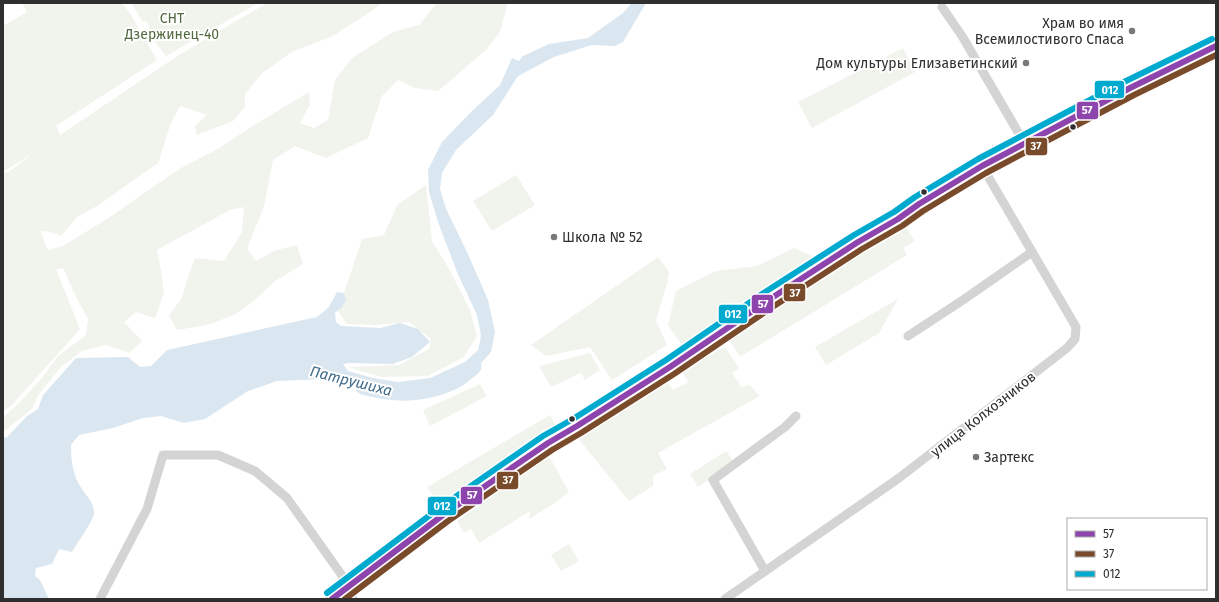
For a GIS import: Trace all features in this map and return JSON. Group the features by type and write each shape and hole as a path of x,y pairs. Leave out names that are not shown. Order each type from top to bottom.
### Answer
{"main road":[{"path":"332,599 443,515 548,443 670,367 767,301 858,242 982,166 1130,88 1216,46"}],"street":[{"path":"942,7 962,36 1024,144"},
{"name":"улица Колхозников","path":"725,599 899,478 1067,348 1075,339 1076,327 982,166"},
{"path":"908,336 1032,252"},
{"path":"765,571 713,480 786,427 796,416"},
{"path":"100,599 147,509 163,455 218,455 255,471 287,498 340,574 346,588 354,599"}],"green space":[{"path":"22,3 122,3 130,13 157,60 56,126 60,135 179,55 268,3 383,3 333,36 292,52 262,73 245,94 245,107 233,121 197,135 195,126 207,115 180,106 170,125 158,163 97,206 77,217 61,236 50,232 40,231 48,250 63,246 107,219 179,169 216,150 309,92 310,104 300,123 314,128 328,120 335,80 352,58 393,32 419,25 437,3 508,3 500,32 486,50 438,91 415,88 398,80 382,96 368,138 326,158 295,146 273,160 264,207 247,248 256,261 276,250 297,245 303,264 275,281 255,300 236,314 208,325 177,330 169,315 182,298 195,258 224,261 242,232 244,207 230,210 157,250 164,293 155,318 136,312 124,322 142,341 129,353 106,345 82,351 61,367 39,394 32,409 3,432 3,417 20,402 41,379 58,356 86,335 88,319 63,268 56,269 80,329 12,405 3,412 3,174 10,171 33,153 3,172 3,26 27,12"},
{"name":"СНТ Дзержинец-40","path":"131,3 258,3 166,56 147,31 149,26 146,20 143,22"},
{"path":"903,48 915,72 812,128 798,102"},
{"path":"516,175 535,205 492,231 473,201"},
{"path":"426,185 432,241 448,267 470,310 477,336 464,357 428,376 381,377 348,367 399,365 429,349 431,339 409,322 377,325 347,324 338,311 362,239 384,235 397,205"},
{"path":"906,227 915,241 903,248 907,255 740,357 727,336"},
{"path":"794,248 812,256 796,272 684,348 668,325 676,291 716,271 757,266"},
{"path":"658,257 669,272 667,284 656,320 667,345 612,380 590,347 546,356 531,345"},
{"path":"898,299 879,333 826,365 815,347"},
{"path":"725,347 739,368 732,373 742,388 749,384 760,396 658,453 667,469 653,476 653,486 629,501 577,437 667,382 673,390 689,382 681,371"},
{"path":"590,353 600,370 585,380 581,373 551,387 539,366"},
{"path":"480,384 487,396 430,426 423,410"},
{"path":"550,415 557,428 443,509 427,487"},
{"path":"726,451 734,462 698,487 690,474"},
{"path":"549,456 569,492 555,503 529,519 530,511 479,543 471,529 464,533 457,521"},
{"path":"569,544 579,561 561,571 551,555"}],"water":[{"path":"632,3 646,3 623,42 615,46 592,45 554,57 518,76 493,115 456,150 442,173 440,189 446,209 488,300 495,332 491,352 477,368 443,386 426,391 402,393 356,387 325,379 277,381 248,391 205,419 184,423 161,416 143,418 113,428 79,435 71,445 72,465 81,488 93,506 93,518 72,552 59,549 52,564 36,568 35,576 40,580 49,599 3,599 3,438 7,437 27,416 38,409 43,395 76,358 128,357 140,367 151,366 167,350 317,317 329,307 337,292 344,293 346,300 342,307 335,313 336,322 341,326 380,328 400,323 418,329 430,342 412,357 393,364 343,364 348,371 373,378 398,382 430,378 465,362 478,350 481,336 477,315 457,272 438,222 429,192 428,170 442,142 500,85 512,58 519,61 523,56 549,44 588,38 623,13"}],"waterway":[{"name":"Патрушиха","path":"363,387 395,393 428,391 452,383 474,367"}],"transit line":[{"name":"012","path":"327,593 438,509 543,436 573,419 666,360 762,294 854,235 894,212 915,197 978,159 1126,81 1212,39"},
{"name":"57","path":"332,599 443,515 548,443 670,367 767,301 858,242 898,219 919,204 982,166 1130,88 1216,46"},
{"name":"37","path":"345,599 448,521 552,450 674,374 771,308 862,249 902,226 923,211 986,173 1134,95 1216,55"}],"place":[{"name":"Храм во имя Всемилостивого Спаса","path":"1132,31"},
{"name":"Дом культуры Елизаветинский","path":"1026,63"},
{"name":"Школа № 52","path":"554,237"},
{"name":"Зартекс","path":"976,457"}]}
